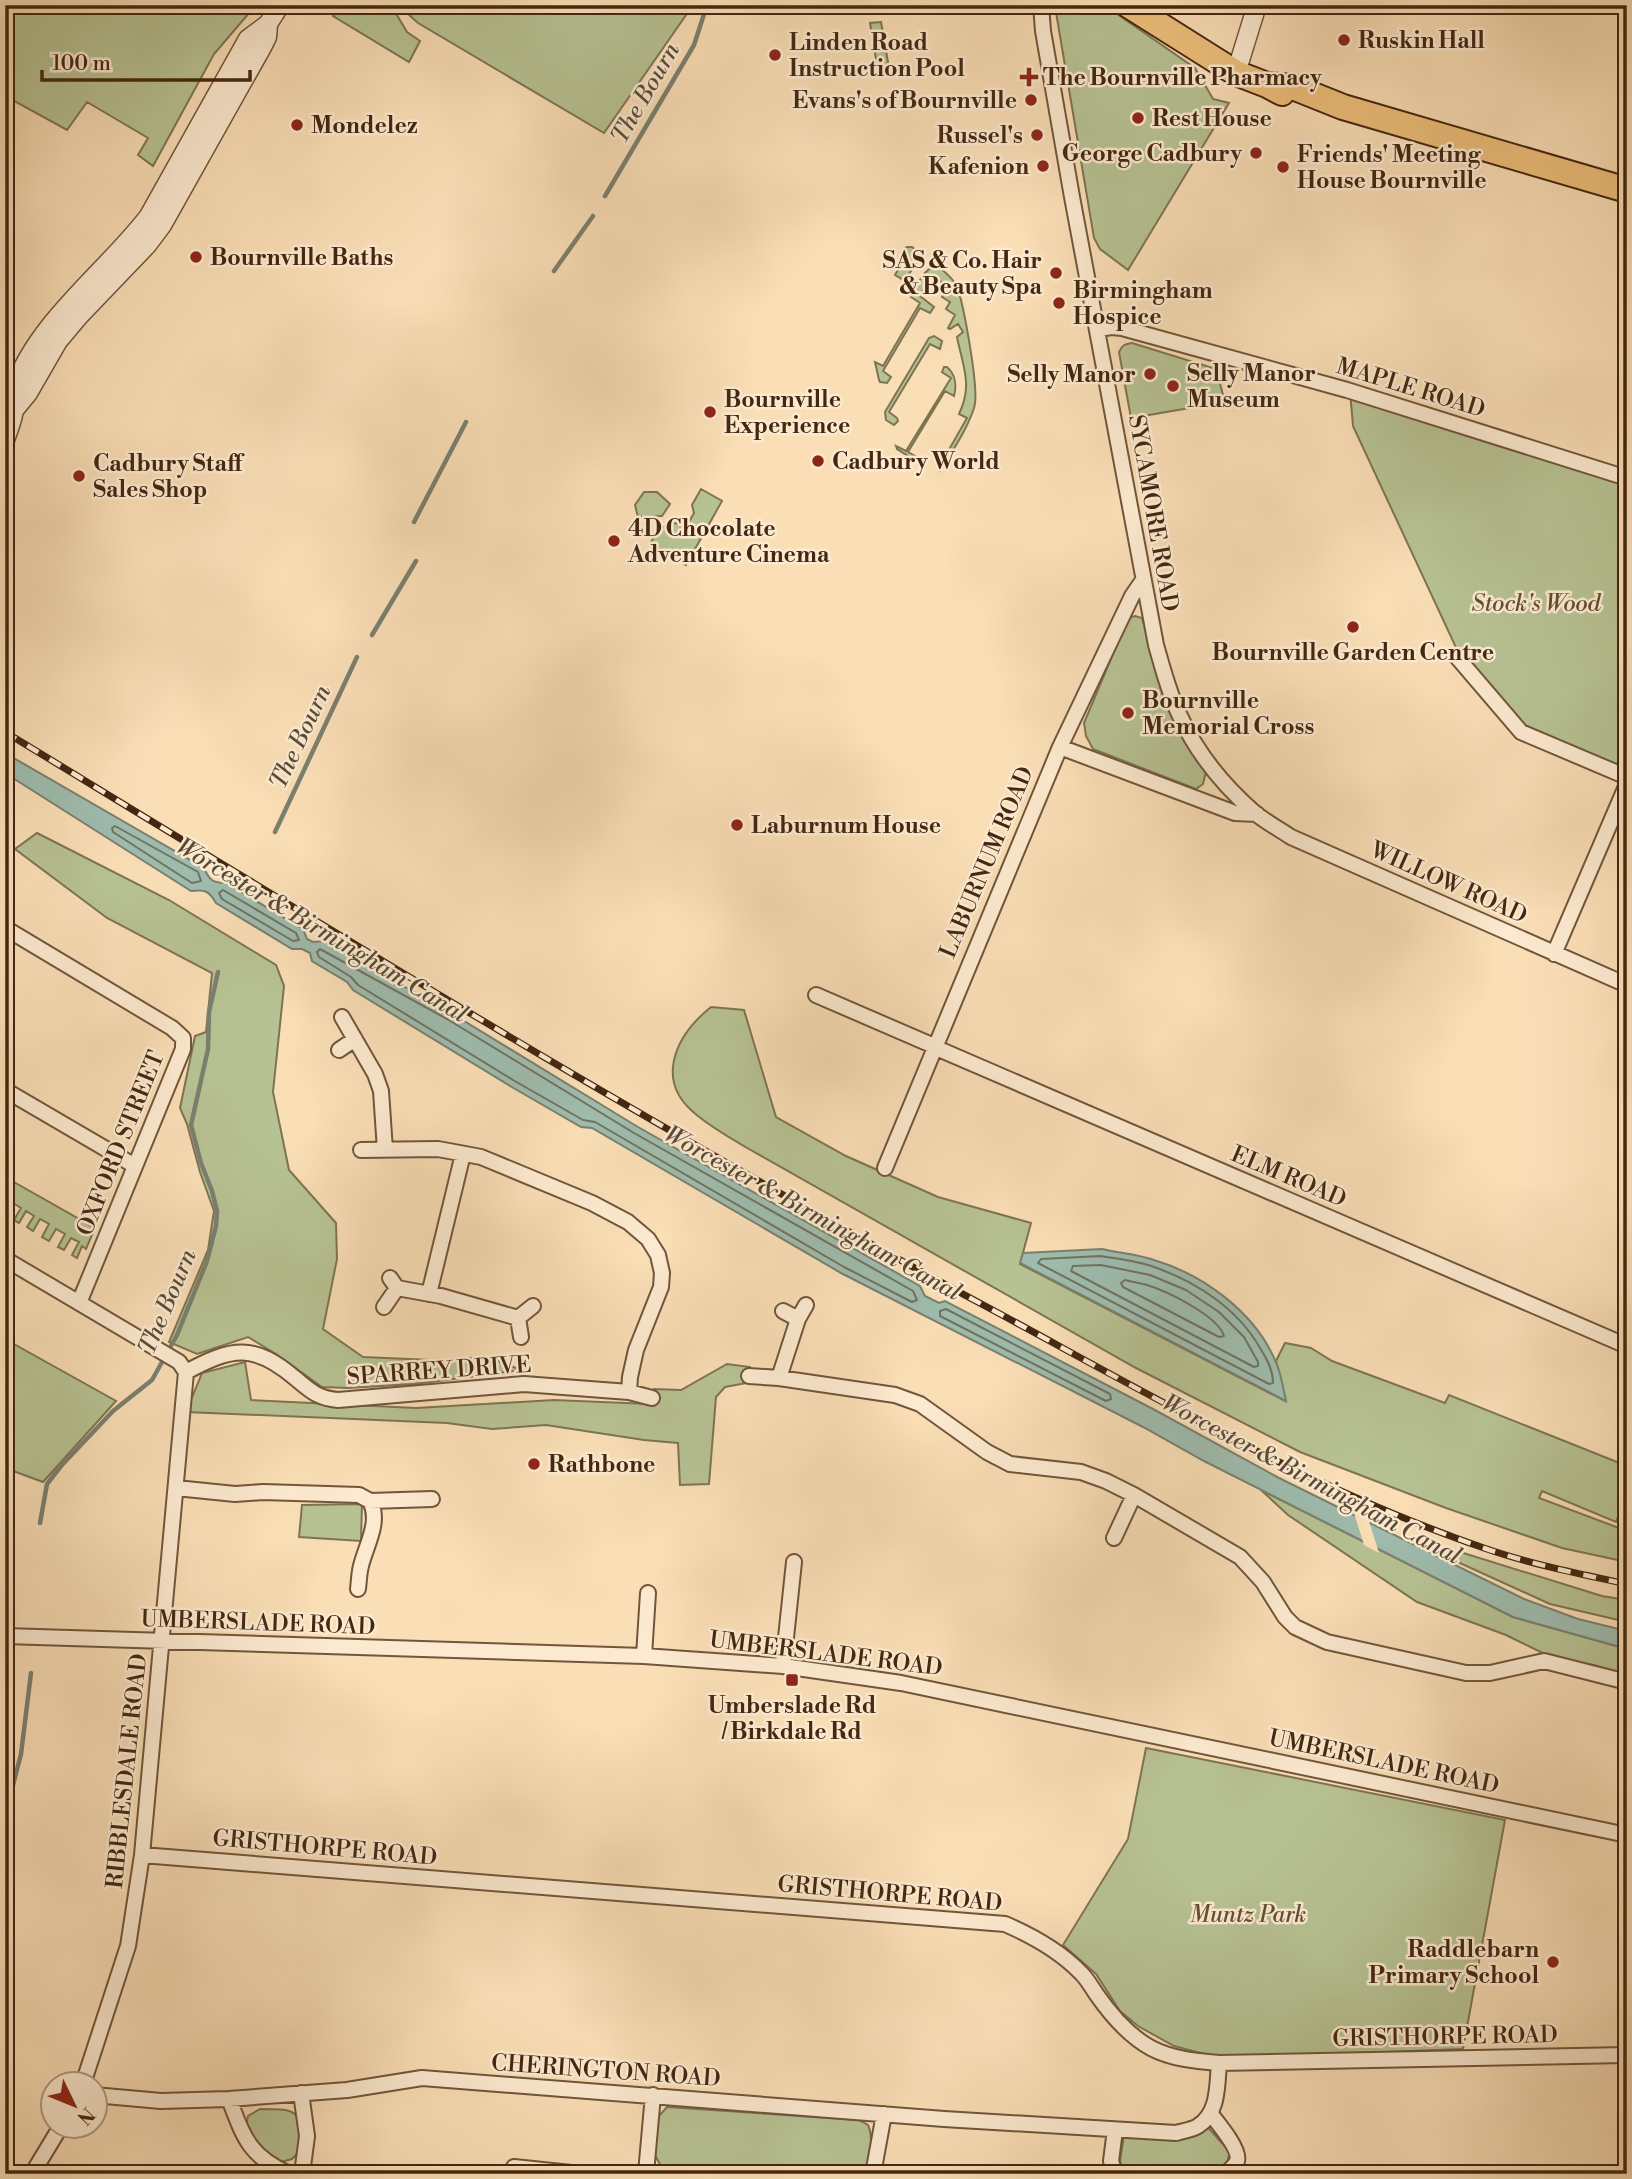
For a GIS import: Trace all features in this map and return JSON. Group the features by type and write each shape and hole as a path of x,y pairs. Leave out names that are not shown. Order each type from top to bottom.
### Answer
{"highway":[{"path":"1128,5 1236,73 1292,98 1343,107 1627,190"}],"street":[{"path":"5,440 14,410 16,389 45,333 147,245 162,225 262,47 267,37 268,23 280,5"},
{"name":"SYCAMORE ROAD","path":"1041,5 1070,184 1156,645 1180,716 1213,769"},
{"path":"1236,73 1257,5"},
{"name":"MAPLE ROAD","path":"1098,329 1122,328 1347,390 1627,478"},
{"name":"LABURNUM ROAD","path":"885,1168 1059,747 1132,596 1143,580"},
{"path":"1456,656 1521,732 1627,777"},
{"name":"WILLOW ROAD","path":"1059,747 1235,813 1256,814"},
{"name":"WILLOW ROAD","path":"1213,769 1256,814 1291,837 1627,985"},
{"path":"1554,954 1627,785"},
{"name":"OXFORD STREET","path":"5,928 172,1028 183,1038 183,1049 79,1303"},
{"name":"ELM ROAD","path":"816,995 1627,1346"},
{"path":"342,1017 375,1074 381,1091 385,1150"},
{"path":"339,1050 355,1040"},
{"path":"5,1090 135,1166"},
{"path":"362,1150 438,1149 481,1157 592,1203 628,1222 648,1239 658,1255 662,1273 661,1287 636,1350 629,1392"},
{"path":"429,1294 463,1154"},
{"path":"5,1259 183,1367"},
{"path":"384,1307 393,1283 518,1318"},
{"path":"779,1378 798,1319 806,1305"},
{"path":"518,1318 533,1306"},
{"path":"783,1311 798,1319"},
{"path":"518,1318 521,1337"},
{"name":"SPARREY DRIVE","path":"183,1367 231,1352 251,1353 272,1360 322,1398 338,1400 524,1384 629,1392 652,1398"},
{"name":"RIBBLESDALE ROAD","path":"88,2070 128,1946 142,1855 176,1488 183,1367"},
{"path":"749,1376 895,1395 920,1404 986,1452 1010,1464 1081,1472 1106,1481 1240,1557 1295,1627 1327,1642 1466,1673 1490,1673 1544,1661 1627,1682"},
{"path":"176,1488 235,1494 264,1492 359,1495 370,1501 432,1499"},
{"path":"1114,1542 1134,1495"},
{"path":"358,1589 360,1570 373,1531 374,1509 370,1501"},
{"path":"783,1666 794,1562"},
{"path":"643,1656 648,1593"},
{"name":"UMBERSLADE ROAD","path":"5,1636 643,1656 783,1666 951,1692 1627,1835"},
{"name":"GRISTHORPE ROAD","path":"142,1855 1005,1924 1039,1939 1073,1965 1112,2016 1150,2048 1179,2059 1219,2063 1627,2055"},
{"path":"1219,2063 1216,2097 1210,2113 1238,2157 1226,2174"},
{"name":"CHERINGTON ROAD","path":"108,2096 160,2101 229,2099 347,2090 422,2078 1176,2133 1198,2126 1210,2113"},
{"path":"301,2094 307,2136 302,2174"},
{"path":"646,2173 653,2095"},
{"path":"229,2099 245,2140 261,2159 289,2174"},
{"path":"873,2174 884,2113"},
{"path":"1115,2130 1111,2161 1115,2174"},
{"path":"32,2174 53,2140"},
{"path":"514,2167 581,2174"},
{"path":"639,2174 652,2174"}],"green space":[{"path":"5,5 256,5 214,54 153,166 138,155 148,138 87,102 67,130 5,96"},
{"path":"343,5 391,5 407,32 420,41 409,62 333,16"},
{"path":"398,5 693,5 604,133 418,23"},
{"path":"1059,5 1104,5 1195,68 1213,99 1229,103 1128,270 1100,249 1094,238 1056,12"},
{"path":"881,22 889,68 878,71 870,23"},
{"path":"907,247 917,251 918,259 905,281 895,275 906,257 903,250"},
{"path":"936,265 952,279 958,289 975,385 974,408 940,471 938,469 967,418 959,414 966,385 957,337 963,332 958,324 948,328 955,315 946,309 950,302 942,297 948,286 931,276 920,296 934,307 930,313 920,308 883,371 891,377 887,383 880,382 875,362 883,366 920,303 911,297 924,274"},
{"path":"934,336 942,341 940,349 930,344 889,412 897,418 898,421 894,425 886,420 885,412 929,338"},
{"name":"Selly Manor Museum","path":"1132,343 1216,369 1225,402 1131,418 1119,352 1124,345"},
{"path":"944,367 954,376 954,396 945,391 908,452 917,457 913,459 896,446 906,451 951,378 942,372"},
{"name":"Stock's Wood","path":"1350,391 1627,480 1627,773 1523,729 1459,654 1353,426"},
{"path":"701,489 722,501 686,565 650,544 658,529 673,523 687,525 694,513 692,505"},
{"path":"644,492 657,492 670,504 662,516 638,517 635,505"},
{"path":"1128,618 1142,618 1168,707 1206,772 1203,784 1196,789 1093,749 1086,736 1084,723"},
{"path":"37,833 169,900 276,965 284,986 273,1092 289,1170 336,1223 337,1259 323,1329 363,1357 431,1360 488,1357 521,1370 415,1384 322,1387 248,1337 197,1354 169,1342 208,1250 214,1211 180,1108 195,1036 206,1032 212,973 107,918 15,849"},
{"path":"711,1007 744,1010 776,1117 846,1156 938,1197 1031,1223 1020,1264 1285,1401 1276,1361 1285,1343 1311,1348 1332,1361 1445,1403 1449,1395 1627,1466 1627,1496 1616,1522 1542,1491 1539,1498 1627,1531 1627,1562 1562,1548 1446,1508 1300,1452 1136,1368 730,1138 704,1121 684,1103 676,1089 673,1074 679,1045 687,1031"},
{"path":"5,1177 95,1228 86,1249 82,1246 77,1258 72,1255 79,1242 71,1238 64,1250 58,1247 65,1234 56,1229 49,1241 42,1237 49,1224 40,1219 33,1231 27,1227 34,1216 26,1211 19,1223 14,1220 21,1208 13,1203 5,1214"},
{"path":"5,1339 116,1401 43,1482 5,1468"},
{"path":"245,1362 251,1400 416,1408 554,1400 649,1404 654,1389 681,1390 727,1364 750,1367 747,1383 725,1387 716,1397 709,1484 680,1485 678,1443 546,1425 492,1429 447,1423 186,1412 202,1373"},
{"path":"1261,1490 1513,1617 1627,1649 1627,1675 1593,1665 1553,1658 1506,1635 1417,1602 1288,1515"},
{"path":"362,1504 361,1541 299,1537 302,1505"},
{"path":"1444,1547 1602,1596 1627,1600 1627,1622 1550,1604 1440,1554"},
{"name":"Muntz Park","path":"1146,1748 1505,1820 1463,2049 1306,2055 1208,2055 1174,2046 1138,2026 1120,2011 1096,1974 1063,1945 1128,1839"},
{"path":"667,2107 859,2120 868,2125 870,2130 868,2163 863,2174 753,2174 661,2166 653,2152 658,2117"},
{"path":"260,2109 291,2111 299,2119 301,2150 292,2159 277,2163 251,2137 247,2124 248,2116"},
{"path":"1205,2124 1230,2152 1227,2163 1217,2172 1124,2174 1120,2161 1124,2135"}],"water":[{"path":"5,753 204,868 212,880 226,883 303,929 307,939 313,942 324,941 451,1013 638,1127 920,1286 925,1296 939,1303 945,1301 1279,1478 1524,1599 1578,1619 1627,1631 1627,1649 1513,1617 841,1273 592,1128 581,1127 510,1086 353,990 347,982 312,961 310,953 302,949 292,949 216,903 206,892 191,891 5,773"},
{"path":"1102,1249 1142,1256 1191,1275 1241,1311 1266,1343 1275,1360 1286,1401 1020,1263 1023,1253"}],"pier":[{"path":"1353,1510 1368,1518 1379,1553 1364,1545"}],"waterway":[{"name":"The Bourn","path":"605,196 694,45 707,5"},
{"path":"554,271 593,216"},
{"name":"The Bourn","path":"414,522 466,422"},
{"name":"The Bourn","path":"372,635 416,561"},
{"name":"The Bourn","path":"275,832 357,657"},
{"name":"The Bourn","path":"40,1523 47,1484 61,1466 113,1411 152,1380 177,1335 207,1261 217,1211 191,1125 208,1049 209,1012 218,972"},
{"name":"The Bourn","path":"5,1816 21,1754 31,1673"}],"railway":[{"path":"5,732 375,957 749,1176 1238,1442 1359,1499 1484,1548 1519,1559 1627,1584"}],"place":[{"name":"Ruskin Hall","path":"1344,40"},
{"name":"Linden Road Instruction Pool","path":"775,55"},
{"name":"The Bournville Pharmacy","path":"1029,77"},
{"name":"Evans's of Bournville","path":"1031,100"},
{"name":"Rest House","path":"1138,118"},
{"name":"Mondelez","path":"297,125"},
{"name":"Russel's","path":"1037,135"},
{"name":"George Cadbury","path":"1256,153"},
{"name":"Kafenion","path":"1043,166"},
{"name":"Friends' Meeting House Bournville","path":"1283,167"},
{"name":"Bournville Baths","path":"196,257"},
{"name":"SAS & Co. Hair & Beauty Spa","path":"1056,273"},
{"name":"Birmingham Hospice","path":"1059,303"},
{"name":"Selly Manor","path":"1150,374"},
{"name":"Selly Manor Museum","path":"1173,386"},
{"name":"Bournville Experience","path":"710,412"},
{"name":"Cadbury World","path":"818,461"},
{"name":"Cadbury Staff Sales Shop","path":"79,476"},
{"name":"4D Chocolate Adventure Cinema","path":"614,541"},
{"name":"Bournville Garden Centre","path":"1353,627"},
{"name":"Bournville Memorial Cross","path":"1128,713"},
{"name":"Laburnum House","path":"737,825"},
{"name":"Rathbone","path":"534,1464"},
{"name":"Umberslade Rd / Birkdale Rd","path":"792,1680"},
{"name":"Raddlebarn Primary School","path":"1553,1962"}],"water label":[{"name":"Worcester & Birmingham Canal","path":"322,930"},
{"name":"Worcester & Birmingham Canal","path":"813,1213"},
{"name":"Worcester & Birmingham Canal","path":"1312,1479"}]}
